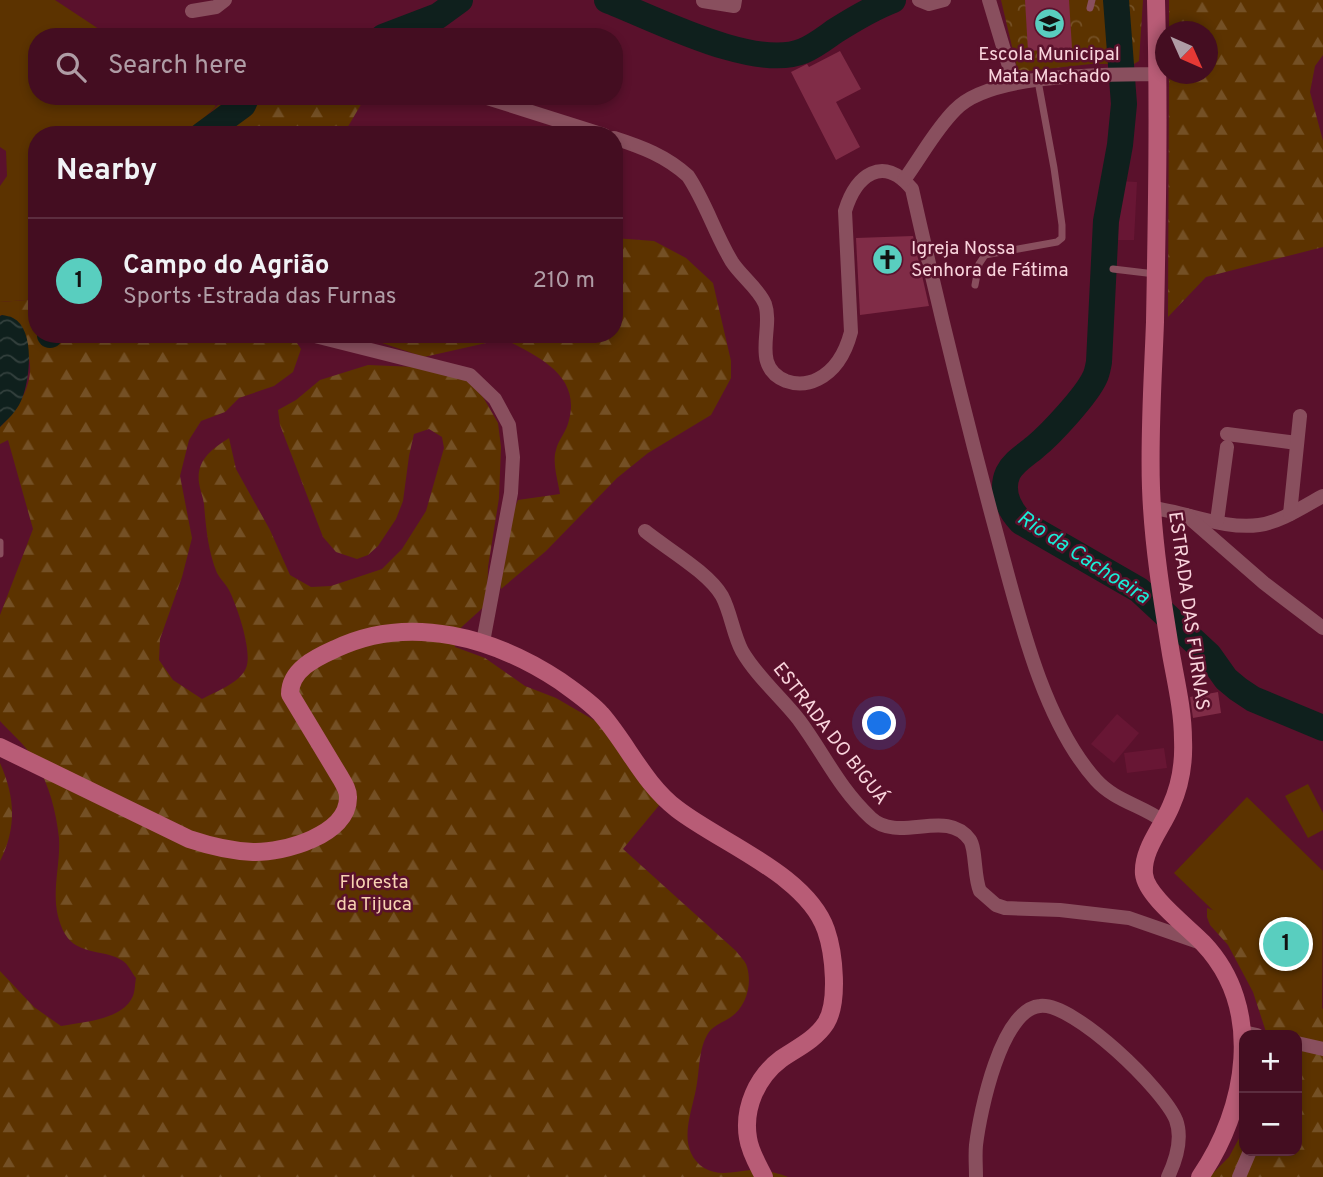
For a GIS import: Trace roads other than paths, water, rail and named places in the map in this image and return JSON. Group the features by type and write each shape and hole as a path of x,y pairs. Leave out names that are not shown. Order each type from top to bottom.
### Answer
{"street":[{"path":"192,11 216,7 225,0"},
{"path":"919,0 929,4 944,0"},
{"name":"ESTRADA DAS FURNAS","path":"1156,0 1157,21"},
{"path":"703,1 732,4"},
{"path":"991,1 1014,83"},
{"path":"904,180 955,109 975,94 1014,83 1155,74"},
{"name":"ESTRADA DAS FURNAS","path":"1158,84 1151,487 1159,581 1183,740 1182,769 1177,789 1144,858 1146,882 1152,893 1205,945 1227,975 1248,1030"},
{"path":"509,105 576,126"},
{"path":"623,141 648,149 677,166 688,176 733,263 766,306 766,358 776,375 788,382 802,384 817,379 830,371 847,346 851,332 845,233 845,211 849,195 873,172 890,171 912,189 958,393 1015,599 1046,692 1070,742 1094,779 1109,794 1150,812 1163,821"},
{"path":"343,343 470,375 495,399 509,425 513,457 511,493 483,642"},
{"path":"1290,514 1300,416"},
{"path":"1217,522 1227,441 1297,443"},
{"path":"1152,508 1242,526 1262,525 1323,496"},
{"path":"1185,514 1264,583 1323,628"},
{"name":"ESTRADA DO BIGUÁ","path":"645,531 709,580 722,596 748,660 796,717 837,781 874,821 895,829 942,825 966,836 972,842 980,891 996,905 1018,910 1059,910 1129,918 1205,945"},
{"path":"0,747 189,839 219,849 255,852 281,850 316,838 337,823 348,800 347,790 340,777 290,694 290,683 295,675 321,655 346,643 369,636 426,632 483,642 527,660 589,702 618,734 645,776 662,796 702,827 793,884 819,914 830,948 834,1003 827,1022 816,1035 780,1060 765,1074 754,1091 748,1116 748,1139 764,1177"},
{"path":"976,1177 976,1145 991,1078 1008,1033 1022,1013 1040,1006 1055,1008 1085,1026 1138,1070 1164,1099 1177,1122 1180,1141 1168,1177"},
{"path":"1302,1044 1323,1049"},
{"name":"ESTRADA DAS FURNAS","path":"1200,1177 1219,1147 1236,1100 1239,1082"},
{"path":"1239,1177 1248,1156"}],"lane":[{"path":"975,285 979,264 985,255 1056,242 1062,238 1054,168 1038,81"},
{"path":"1113,269 1156,274"},
{"path":"0,542 0,554"}],"water":[{"path":"0,316 12,317 20,324 28,344 29,357 27,382 21,401 0,427"}],"waterway":[{"path":"407,28 438,16 460,0"},
{"path":"607,0 704,40 758,54 782,55 803,51 856,18 893,0"},
{"name":"Rio da Cachoeira","path":"1116,0 1124,104 1120,145 1106,221 1098,368 1091,385 1068,414 1008,473 1005,493 1021,522 1139,590 1209,655 1226,679 1238,689 1253,699 1323,728"},
{"path":"214,126 243,105"}],"place":[{"name":"Escola Municipal Mata Machado","path":"1049,24"},
{"name":"Igreja Nossa Senhora de Fátima","path":"888,260"},
{"name":"Campo do Agrião","path":"1286,944"}],"park label":[{"name":"Floresta da Tijuca","path":"374,894"}]}
